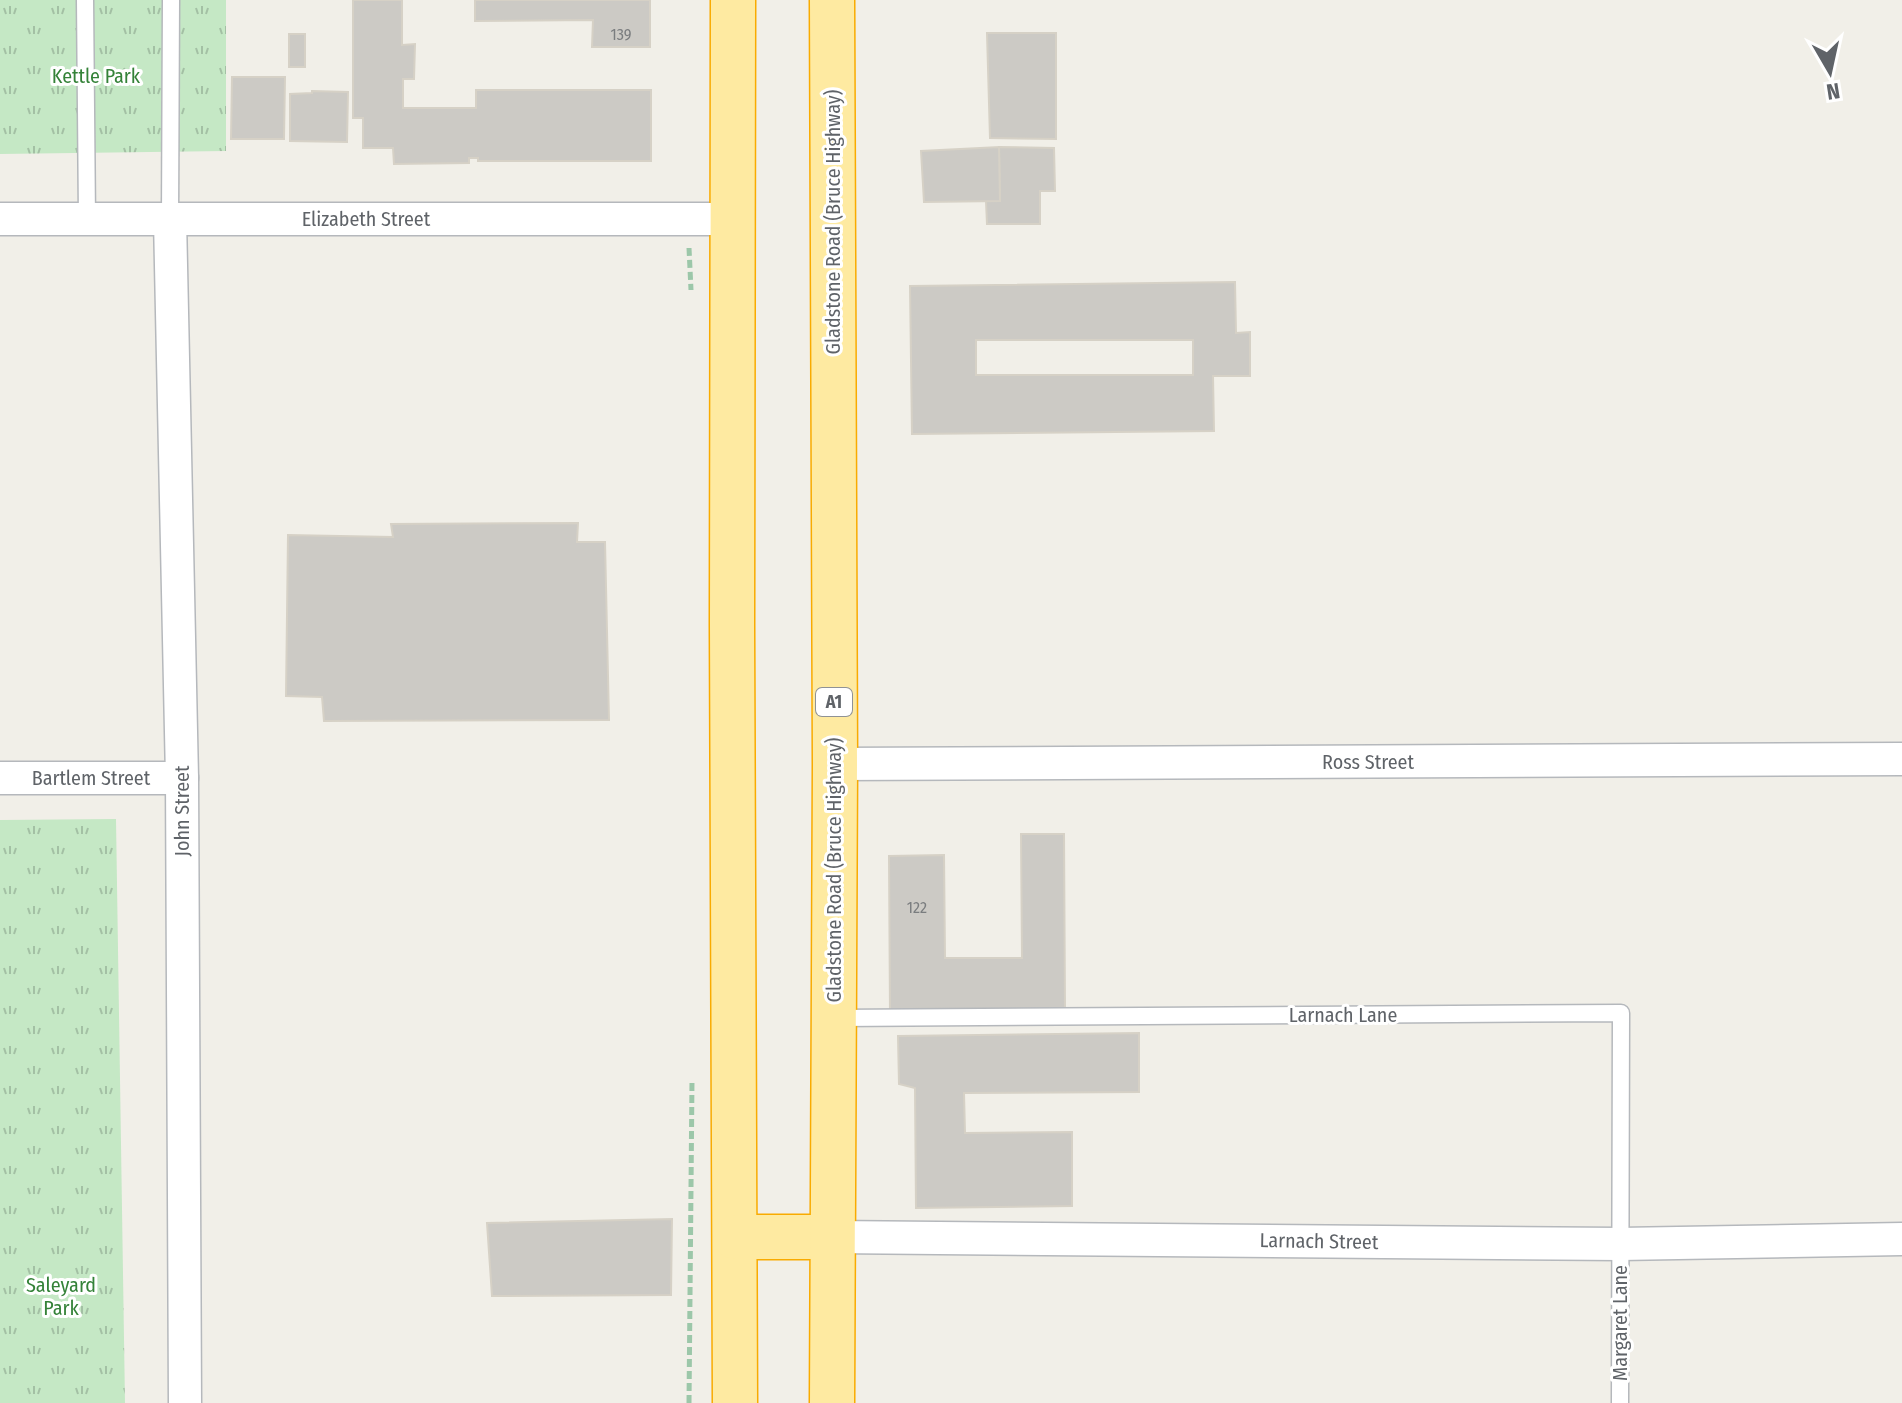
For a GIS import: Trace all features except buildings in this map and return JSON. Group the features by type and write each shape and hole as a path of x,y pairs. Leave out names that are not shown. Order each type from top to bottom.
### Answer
{"highway":[{"path":"733,0 735,1403"},
{"name":"Gladstone Road (Bruce Highway)","path":"832,0 835,764 832,1403"},
{"name":"Larnach Street","path":"735,1237 832,1237"}],"street":[{"name":"Elizabeth Street","path":"0,219 733,219"},
{"name":"John Street","path":"170,219 182,778 185,1403"},
{"name":"Ross Street","path":"835,764 1902,759"},
{"name":"Bartlem Street","path":"0,778 182,778"},
{"name":"Larnach Street","path":"832,1237 1620,1244 1902,1239"}],"lane":[{"path":"85,0 87,219"},
{"path":"170,219 171,0"},
{"name":"Larnach Lane","path":"834,1018 1621,1013 1620,1244"},
{"name":"Margaret Lane","path":"1620,1244 1620,1403"}],"green space":[{"name":"Kettle Park","path":"0,0 226,0 226,151 0,154"},
{"name":"Saleyard Park","path":"116,819 125,1403 0,1403 0,820"}]}
